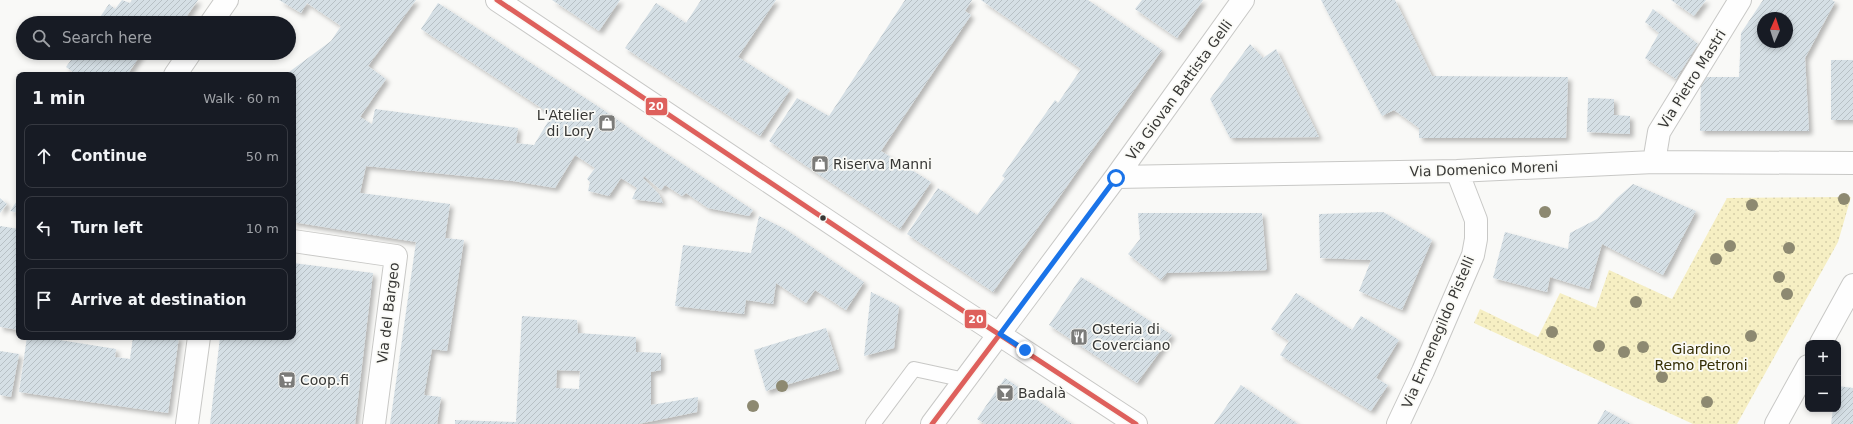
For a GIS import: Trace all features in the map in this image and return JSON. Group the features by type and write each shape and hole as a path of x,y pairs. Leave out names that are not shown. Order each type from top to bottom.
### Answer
{"street":[{"path":"216,16 227,0"},
{"path":"497,0 916,280 1136,424"},
{"name":"Via Giovan Battista Gelli","path":"932,424 1116,178 1243,0"},
{"name":"Via Pietro Mastri","path":"1654,162 1659,132 1740,0"},
{"path":"177,72 185,60"},
{"name":"Via Domenico Moreni","path":"1116,178 1457,171 1654,162 1853,163"},
{"name":"Via Ermenegildo Pistelli","path":"1398,424 1466,272 1474,247 1477,230 1476,220 1457,171"},
{"name":"Via del Bargeo","path":"296,241 396,256 374,424"},
{"path":"1823,340 1853,285"},
{"path":"187,424 199,340"},
{"path":"1776,424 1805,371"}],"lane":[{"path":"873,424 914,369 965,380"}],"green space":[{"name":"Giardino Remo Petroni","path":"1851,197 1838,242 1737,424 1693,424 1474,323 1480,309 1538,337 1560,293 1596,308 1609,270 1672,299 1727,198"}],"building":[{"path":"122,0 130,3 132,0 198,0 187,16 101,16 109,4 115,9"},
{"path":"279,0 416,0 368,66 386,79 360,117 372,124 375,109 518,128 516,143 534,145 552,115 421,29 438,3 602,109 646,140 753,210 749,216 708,208 686,193 682,196 665,185 661,190 644,176 643,178 659,194 663,203 632,199 637,188 621,178 609,196 588,191 590,182 587,179 595,168 575,155 555,188 513,181 366,166 360,193 450,204 445,238 464,240 447,351 432,349 424,395 441,397 437,424 390,424 416,242 296,222 296,72 289,72 331,41 341,26 307,3 301,13"},
{"path":"552,0 620,0 599,31"},
{"path":"701,0 776,0 738,57 790,90 760,136 625,48 656,3 686,23"},
{"path":"905,0 972,0 965,11 971,15 881,151 931,182 900,229 769,141 797,98 829,116"},
{"path":"981,0 1088,0 1162,50 993,292 907,234 938,188 977,215 1005,178 1002,176 1055,100 1058,103 1081,69"},
{"path":"1142,0 1203,0 1177,38 1135,9"},
{"path":"1321,0 1395,0 1432,76 1568,77 1566,138 1419,138 1419,128 1394,110 1382,116"},
{"path":"1671,0 1706,0 1694,16"},
{"path":"1763,0 1832,0 1835,2 1805,58 1809,131 1700,131 1701,77 1739,77 1741,33"},
{"path":"1653,9 1698,44 1676,79 1645,58 1659,33 1645,22"},
{"path":"1250,44 1263,58 1276,49 1319,137 1230,138 1210,99"},
{"path":"71,60 137,60 129,72 73,72 66,67"},
{"path":"1831,60 1853,60 1853,120 1831,120"},
{"path":"1588,98 1614,99 1614,115 1630,116 1630,134 1587,132"},
{"path":"1633,184 1696,211 1663,275 1602,244 1589,289 1550,277 1547,292 1493,278 1505,232 1568,249 1570,233 1597,219"},
{"path":"0,198 7,204 0,213"},
{"path":"16,202 16,212 10,211"},
{"path":"1383,212 1432,240 1402,310 1359,291 1371,260 1320,258 1319,214"},
{"path":"1138,213 1262,213 1267,270 1167,273 1161,280 1128,254 1140,239"},
{"path":"759,216 785,229 864,282 846,310 815,290 806,303 776,283 773,304 746,300 744,314 675,306 683,245 751,253"},
{"path":"0,226 16,229 16,330 0,327"},
{"name":"Coop.fi","path":"296,263 373,273 355,424 210,424 220,340 296,340"},
{"path":"1081,277 1172,335 1137,383 1049,325"},
{"path":"871,292 899,306 894,348 864,356"},
{"path":"1296,293 1352,330 1361,316 1399,340 1376,378 1388,385 1371,411 1280,355 1289,341 1271,329"},
{"path":"522,316 577,320 578,333 636,337 636,352 661,353 661,370 651,372 651,405 698,397 697,412 638,424 455,424 455,420 516,422","holes":["557,370 580,371 579,389 556,388"]},
{"path":"826,328 839,369 766,391 754,350"},
{"path":"27,340 60,340 116,349 115,357 130,359 133,340 179,340 168,413 19,392"},
{"path":"0,351 19,354 11,397 0,395"},
{"path":"1005,378 1072,424 985,424 977,419"},
{"path":"1241,385 1298,424 1214,424"},
{"path":"1841,386 1853,388 1853,424 1831,424 1833,412 1841,412"},
{"path":"1605,410 1631,424 1597,424"}],"transit line":[{"name":"20","path":"497,0 916,280 1136,424"},
{"name":"20","path":"932,424 1000,334"}],"place":[{"name":"L'Atelier di Lory","path":"607,123"},
{"name":"Riserva Manni","path":"820,164"},
{"name":"Osteria di Coverciano","path":"1079,337"},
{"name":"Coop.fi","path":"287,380"},
{"name":"Badalà","path":"1005,393"}],"route":[{"path":"1025,350 1000,334 1116,178"}]}
